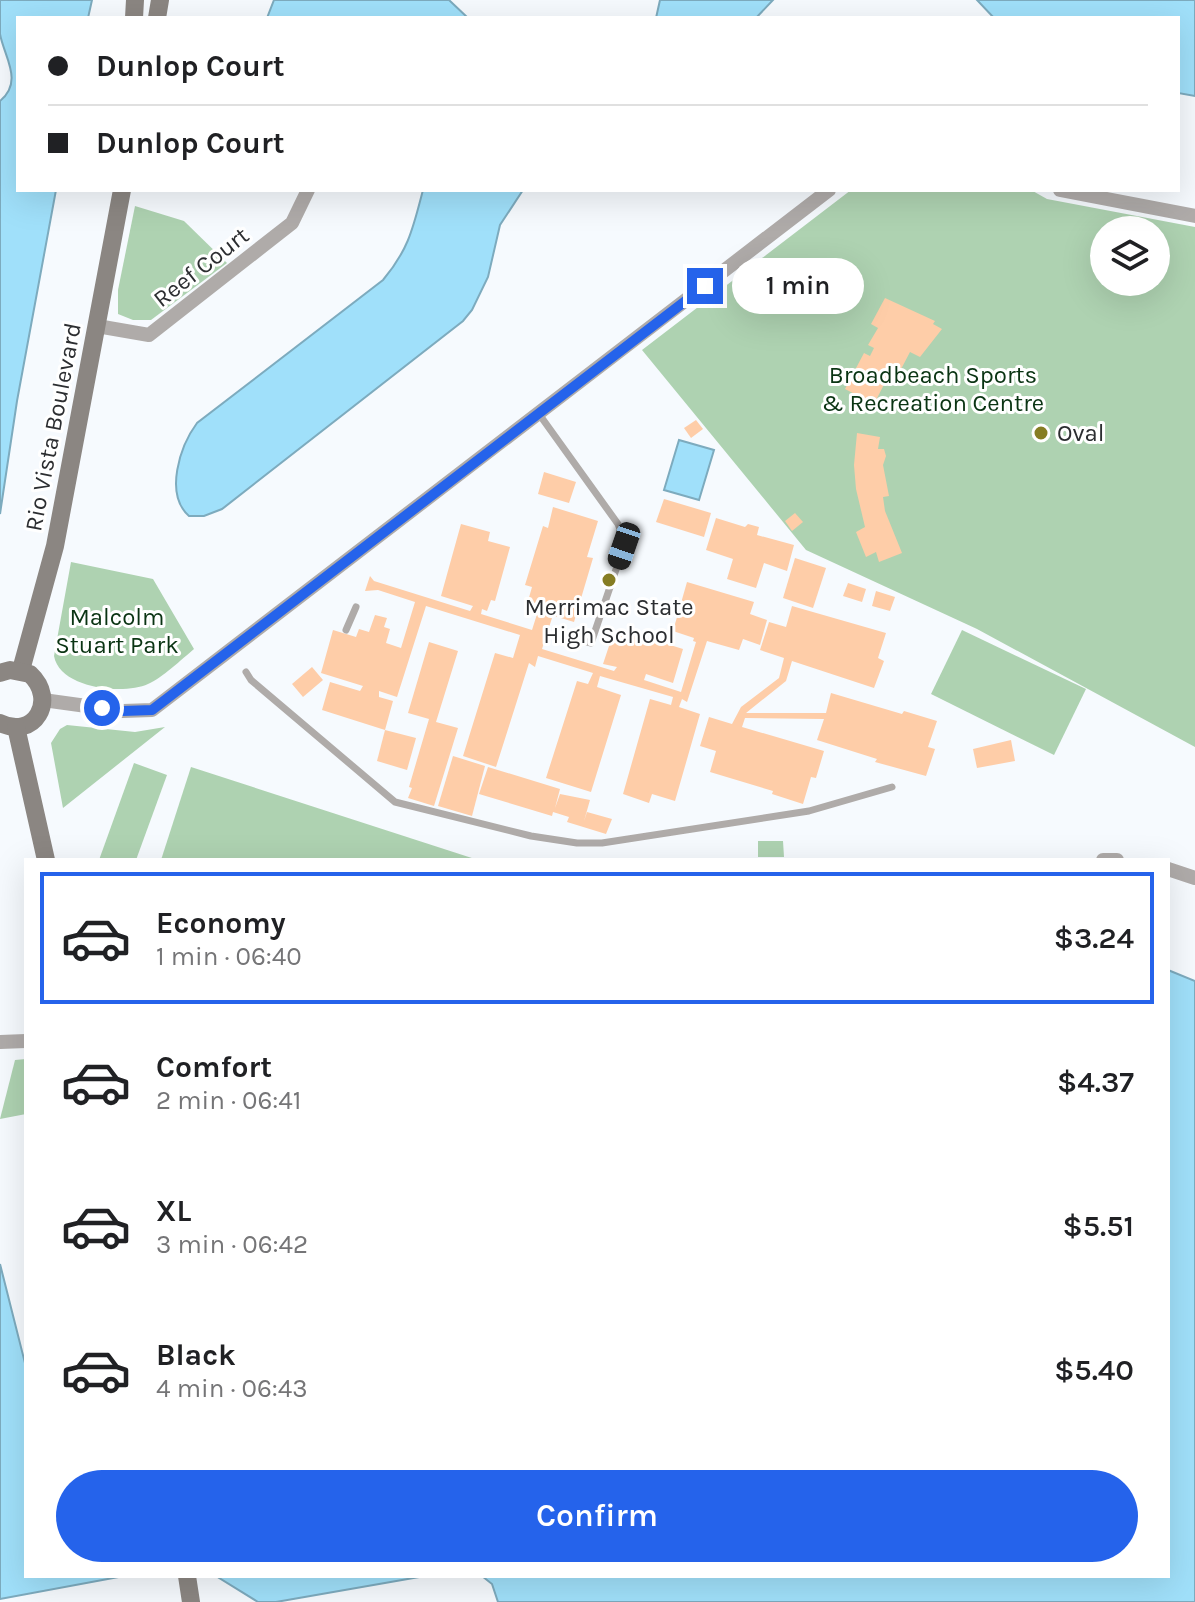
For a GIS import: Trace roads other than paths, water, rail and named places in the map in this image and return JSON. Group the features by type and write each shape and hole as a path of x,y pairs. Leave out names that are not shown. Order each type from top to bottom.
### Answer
{"street":[{"name":"Rio Vista Boulevard","path":"21,670 55,546 122,192"},
{"name":"Reef Court","path":"97,326 149,335 292,223 307,192"},
{"path":"43,700 123,711 152,710 826,192"},
{"path":"1070,192 1195,216"},
{"path":"0,673 21,670 38,681 43,700 35,719 8,725 45,858"},
{"path":"1170,870 1195,878"},
{"path":"0,1042 24,1041"},
{"path":"187,1578 191,1602"}],"lane":[{"path":"539,414 618,524 624,546 591,643 557,634"},
{"path":"346,630 356,607"},
{"path":"246,672 251,680 395,802 531,836 577,843 602,843 809,811 892,787"}],"water":[{"path":"0,0 92,0 88,16 16,16 16,192 56,192 17,401 0,514 0,101 11,85 12,77 0,34"},
{"path":"274,0 449,0 466,16 268,16"},
{"path":"660,0 773,0 758,16 656,16"},
{"path":"977,0 1195,0 1195,96 1180,93 1180,16 992,16"},
{"path":"422,192 522,192 500,225 488,277 463,321 222,509 204,516 189,516 181,507 177,495 177,470 185,444 197,423 383,280 404,248"},
{"path":"679,440 714,450 699,500 664,490"},
{"path":"1170,971 1195,981 1195,1602 498,1602 492,1584 484,1578 1170,1578"},
{"path":"0,1264 24,1359 24,1578 113,1578 0,1599"},
{"path":"219,1578 414,1578 276,1602 258,1602"}],"place":[{"name":"Oval","path":"1041,433"},
{"name":"Merrimac State High School","path":"609,580"}],"park label":[{"name":"Broadbeach Sports & Recreation Centre","path":"933,389"},
{"name":"Malcolm Stuart Park","path":"117,631"}]}
